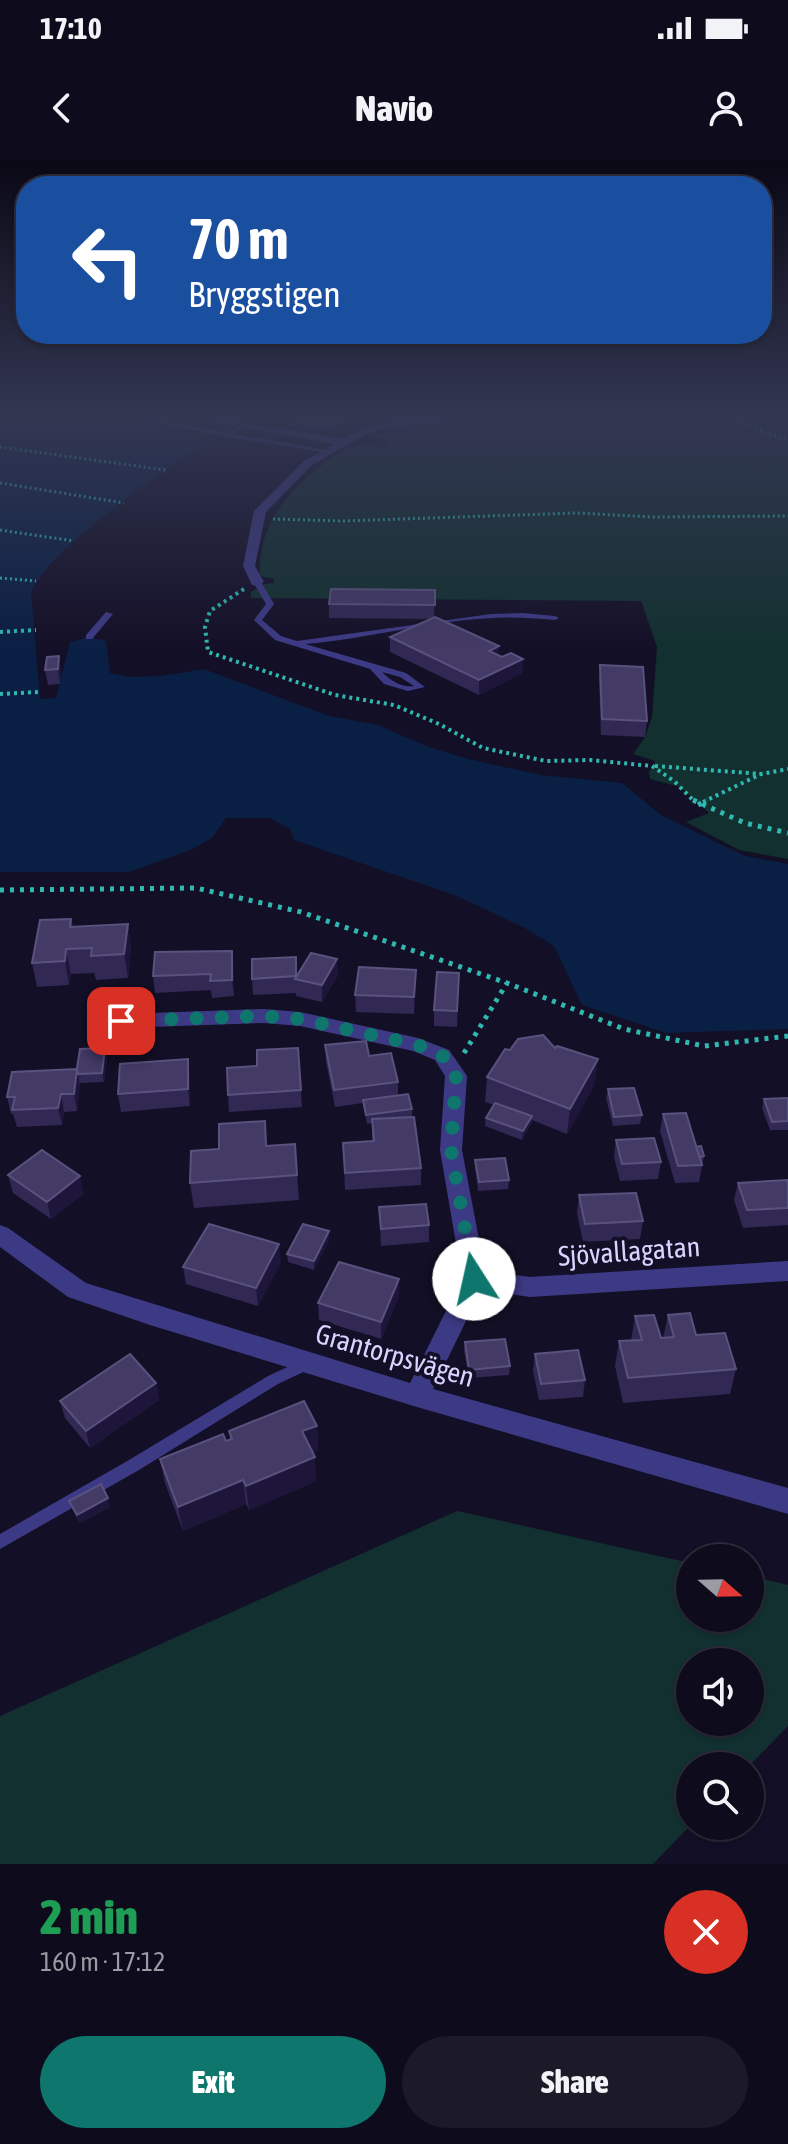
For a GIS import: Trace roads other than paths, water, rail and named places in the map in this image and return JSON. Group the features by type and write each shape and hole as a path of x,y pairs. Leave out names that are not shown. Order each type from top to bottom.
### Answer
{"street":[{"path":"257,582 249,566 258,519 260,511 277,494"},
{"path":"121,1021 264,1016 300,1019 418,1045 442,1055 456,1076 451,1150 474,1279 417,1396"},
{"name":"Grantorpsvägen","path":"0,1234 77,1290 417,1396 788,1501"},
{"name":"Sjövallagatan","path":"474,1279 530,1287 788,1271"}],"lane":[{"path":"257,582 270,604 258,620 284,640 403,675 421,687 408,689 387,682 373,667"},
{"path":"89,637 109,614"},
{"path":"284,640 349,639 420,624 488,616 555,618"},
{"path":"0,1542 273,1380 309,1363"}],"water":[{"path":"0,494 133,494 60,554 31,592 40,699 56,698 70,642 89,637 106,641 110,673 128,677 161,676 204,669 329,716 378,725 426,746 468,759 541,775 622,783 661,815 745,856 788,864 788,1029 666,1033 582,1005 554,946 525,928 457,896 294,840 290,829 270,818 226,818 213,837 193,849 129,872 0,872"}]}
